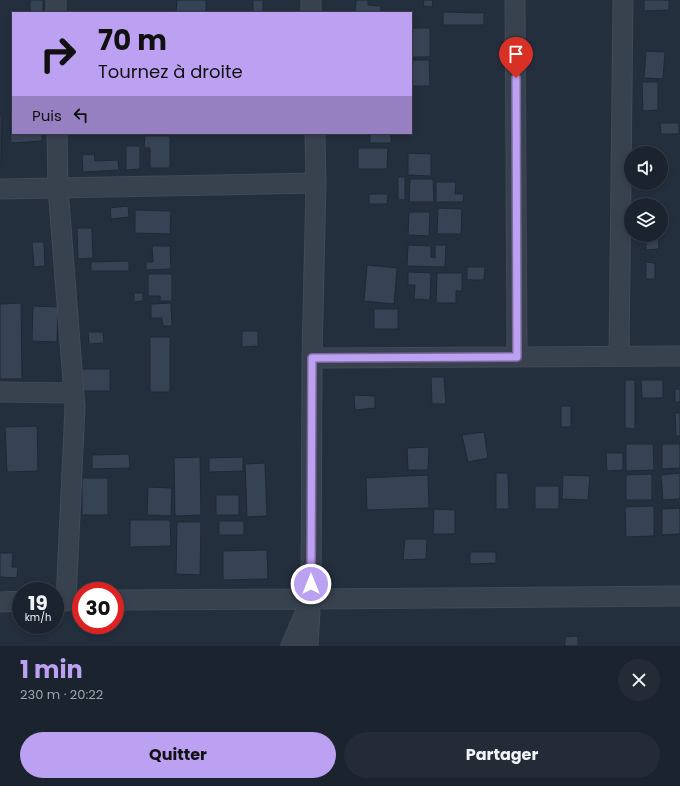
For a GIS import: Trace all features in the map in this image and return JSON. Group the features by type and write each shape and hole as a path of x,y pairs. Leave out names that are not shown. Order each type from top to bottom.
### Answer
{"street":[{"path":"56,0 56,12"},
{"path":"311,0 311,12"},
{"path":"515,0 517,357"},
{"path":"619,356 623,0"},
{"path":"58,134 58,188 75,407 67,601"},
{"path":"308,646 311,599 312,358 316,183 315,134"},
{"path":"0,189 316,183"},
{"path":"312,358 680,356"},
{"path":"0,392 74,393"},
{"path":"124,600 680,596"},
{"path":"291,646 311,599"},
{"path":"0,602 12,601"}],"building":[{"path":"30,0 43,0 43,12 30,12"},
{"path":"177,0 206,0 206,12 176,12"},
{"path":"253,0 263,0 263,12 253,12"},
{"path":"356,0 368,0 368,5 381,6 381,12 355,12"},
{"path":"424,0 433,0 432,7 423,6"},
{"path":"644,0 669,0 669,10 644,11"},
{"path":"443,12 484,13 484,25 443,25"},
{"path":"412,28 430,28 430,57 412,57"},
{"path":"646,51 665,52 663,79 644,78"},
{"path":"412,60 429,60 430,86 412,86"},
{"path":"642,82 658,82 658,110 643,111"},
{"path":"0,115 2,115 1,169 0,169"},
{"path":"10,116 12,116 12,134 42,134 42,141 11,143"},
{"path":"660,123 679,123 679,134 661,134"},
{"path":"370,134 391,134 391,143 370,143"},
{"path":"145,136 170,136 170,168 150,168 150,148 144,148"},
{"path":"126,146 140,146 140,169 126,170"},
{"path":"358,148 388,148 387,169 358,169"},
{"path":"408,153 431,154 431,176 408,175"},
{"path":"94,154 95,161 118,160 119,170 83,172 82,155"},
{"path":"398,177 405,177 405,200 398,200"},
{"path":"410,179 433,179 434,202 409,202"},
{"path":"436,182 456,182 455,194 464,194 463,202 436,202"},
{"path":"369,194 388,194 387,204 369,204"},
{"path":"128,206 129,217 111,219 110,208"},
{"path":"438,208 462,209 461,234 437,234"},
{"path":"135,210 171,211 170,234 135,233"},
{"path":"409,212 430,212 429,236 408,235"},
{"path":"77,228 92,228 93,258 78,259"},
{"path":"32,242 44,242 45,266 34,267"},
{"path":"646,242 658,242 659,249 646,250"},
{"path":"408,245 431,246 431,257 435,258 435,245 446,245 445,267 407,266"},
{"path":"152,246 170,246 171,269 146,270 146,262 153,262"},
{"path":"129,261 129,271 91,271 91,262"},
{"path":"646,262 655,263 655,279 646,279"},
{"path":"367,265 397,268 394,304 364,301"},
{"path":"467,267 485,267 484,280 467,280"},
{"path":"408,272 431,273 430,300 414,299 415,285 408,285"},
{"path":"437,273 462,273 462,291 456,291 456,303 436,303"},
{"path":"148,274 172,274 172,301 160,301 160,296 148,296"},
{"path":"134,293 143,293 143,301 134,302"},
{"path":"21,303 22,379 0,379 0,304"},
{"path":"171,303 172,326 163,326 162,318 151,318 151,304"},
{"path":"33,306 58,307 57,342 32,341"},
{"path":"374,309 398,309 398,329 374,329"},
{"path":"242,331 258,331 258,346 242,347"},
{"path":"88,332 103,332 104,343 89,344"},
{"path":"150,337 170,337 170,392 150,392"},
{"path":"82,369 110,369 110,391 82,391"},
{"path":"431,377 444,377 446,404 432,404"},
{"path":"625,380 635,380 635,429 625,428"},
{"path":"641,380 663,380 663,398 642,398"},
{"path":"675,389 680,389 680,402 675,402"},
{"path":"354,395 375,396 375,408 355,410"},
{"path":"561,406 571,406 571,427 561,427"},
{"path":"675,413 680,413 680,436 676,436"},
{"path":"37,426 38,471 7,472 5,427"},
{"path":"484,432 488,458 468,462 462,435"},
{"path":"626,444 653,444 654,470 626,471"},
{"path":"662,444 680,444 680,468 662,469"},
{"path":"429,447 428,470 408,470 407,448"},
{"path":"606,453 623,453 623,470 607,471"},
{"path":"129,454 130,468 92,469 92,455"},
{"path":"200,457 201,515 175,516 174,458"},
{"path":"243,457 243,471 209,472 209,458"},
{"path":"265,463 267,516 247,517 245,464"},
{"path":"496,473 508,473 509,509 496,509"},
{"path":"680,473 680,499 663,500 661,475"},
{"path":"652,474 652,500 626,500 626,475"},
{"path":"428,475 429,508 367,510 366,478"},
{"path":"563,475 590,476 588,500 562,499"},
{"path":"82,478 108,478 108,515 82,515"},
{"path":"535,486 559,486 559,509 535,509"},
{"path":"148,487 172,488 171,516 147,515"},
{"path":"216,495 239,495 239,515 216,515"},
{"path":"654,506 654,536 626,537 625,507"},
{"path":"680,508 680,534 662,535 662,509"},
{"path":"434,509 455,510 455,534 433,534"},
{"path":"130,520 170,520 171,546 130,547"},
{"path":"219,521 244,521 244,535 219,535"},
{"path":"177,522 201,522 200,575 176,574"},
{"path":"405,539 427,539 426,559 403,560"},
{"path":"267,550 268,579 223,580 223,551"},
{"path":"470,552 496,552 496,563 470,564"},
{"path":"0,553 13,553 12,567 18,567 17,578 0,577"},
{"path":"578,636 578,646 565,646 565,637"}],"route":[{"path":"311,584 312,358 517,357 516,78"}]}
